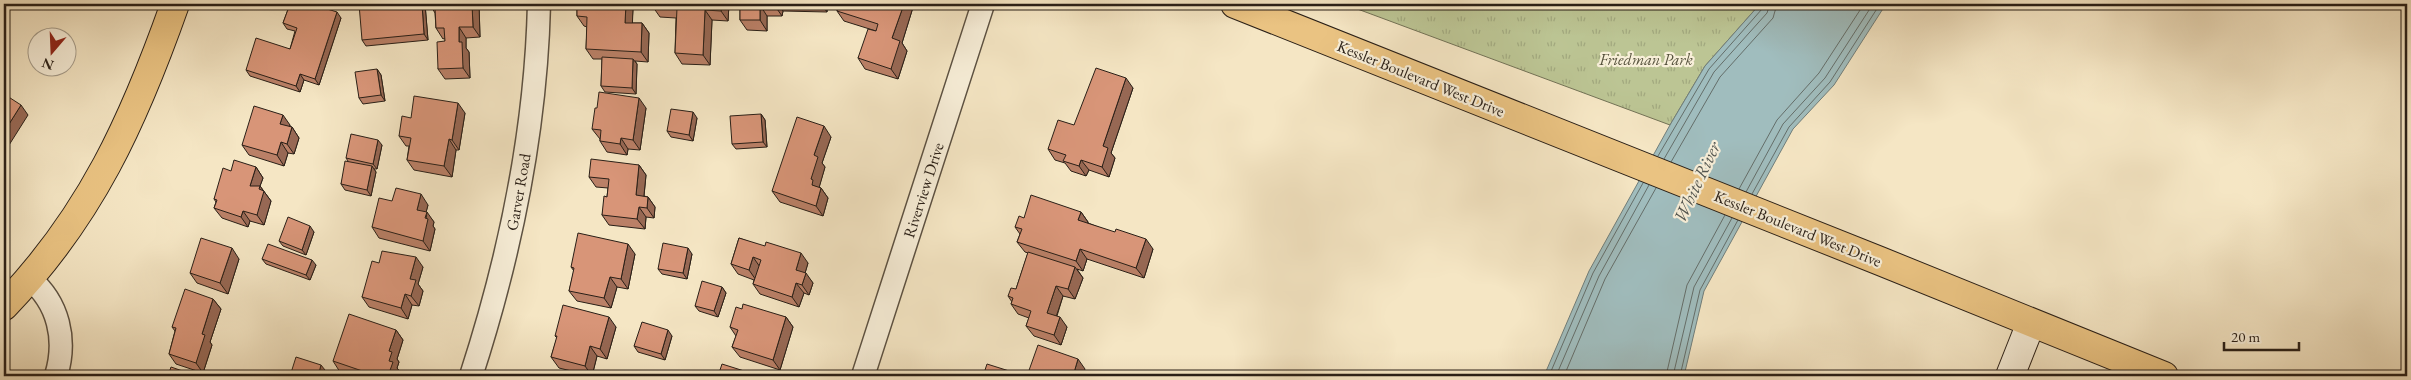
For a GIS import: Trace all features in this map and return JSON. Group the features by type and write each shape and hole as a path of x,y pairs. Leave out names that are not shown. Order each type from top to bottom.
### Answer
{"main road":[{"path":"4,306 29,278 85,204 124,134 146,83 175,4"},
{"name":"Kessler Boulevard West Drive","path":"1235,4 2164,376"}],"street":[{"name":"Garver Road","path":"471,376 506,254 524,164 533,98 540,4"},
{"name":"Riverview Drive","path":"862,376 983,4"},
{"path":"29,278 48,301 60,329 62,349 56,376"},
{"path":"2010,376 2031,323"}],"green space":[{"name":"Friedman Park","path":"1344,4 1760,4 1705,66 1670,125"}],"water":[{"name":"White River","path":"1760,4 1886,4 1834,85 1793,129 1704,291 1684,376 1544,376 1589,271 1670,125 1705,66"}],"building":[{"path":"290,4 326,4 324,8 337,12 315,79 300,74 296,86 246,70 256,38 290,49 297,28 283,23"},
{"path":"359,4 422,4 424,34 362,40"},
{"path":"432,4 472,4 473,27 459,27 459,42 462,42 463,68 438,69 437,42 445,41 444,28 436,28 435,8 432,8"},
{"path":"577,4 626,4 625,23 642,23 641,52 586,49 587,17 577,16"},
{"path":"653,4 722,4 721,11 705,10 703,55 675,53 677,8 653,7"},
{"path":"740,4 775,4 775,6 760,5 760,20 740,20"},
{"path":"839,4 904,4 892,38 900,41 891,69 858,58 868,29 876,31 878,24 837,11"},
{"path":"602,57 633,59 632,88 601,86"},
{"path":"1096,68 1126,78 1103,146 1108,148 1102,167 1081,160 1079,166 1063,161 1066,155 1048,149 1058,120 1074,125"},
{"path":"377,69 381,95 359,98 355,72"},
{"path":"599,92 639,98 633,140 621,138 620,144 600,141 601,130 592,129"},
{"path":"4,94 21,105 4,132"},
{"path":"414,96 458,103 452,140 449,139 444,166 407,160 411,138 399,136 402,116 411,118"},
{"path":"254,106 283,115 280,124 292,127 287,144 281,142 277,155 242,145"},
{"path":"671,109 693,112 689,135 667,131"},
{"path":"761,114 763,142 732,144 730,116"},
{"path":"797,117 824,126 814,155 818,157 811,179 813,180 812,185 821,188 816,206 772,191"},
{"path":"351,134 378,140 373,164 346,158"},
{"path":"591,159 639,165 636,195 648,197 647,208 639,207 637,219 602,215 604,196 607,197 609,179 589,177"},
{"path":"234,160 256,167 250,186 260,186 259,189 264,191 257,215 243,211 241,217 214,208 217,200 214,199 223,168 231,171"},
{"path":"345,161 372,166 367,190 341,184"},
{"path":"396,188 421,194 417,210 427,212 425,218 428,219 423,241 372,227 379,198 392,201"},
{"path":"1031,195 1081,212 1078,220 1115,232 1116,229 1146,239 1136,268 1080,249 1076,261 1017,242 1022,229 1015,227 1019,216 1024,218"},
{"path":"288,217 310,226 302,250 279,241"},
{"path":"578,233 628,244 621,279 610,277 604,298 569,291 574,268 571,267"},
{"path":"201,238 232,248 220,283 190,273"},
{"path":"739,238 765,246 766,242 801,253 796,270 806,273 802,285 796,283 792,297 753,284 761,260 753,257 749,270 731,264"},
{"path":"663,243 688,248 683,273 658,269"},
{"path":"268,244 312,260 306,275 262,259"},
{"path":"382,251 416,257 410,279 416,280 411,296 405,294 401,308 362,297 372,261 379,263"},
{"path":"1028,252 1075,267 1068,289 1056,286 1047,313 1060,317 1054,335 1026,326 1031,311 1011,304 1013,298 1008,296 1011,288 1016,289"},
{"path":"702,281 722,287 714,311 695,306"},
{"path":"185,289 213,299 202,334 205,335 196,363 169,354 176,328 172,327"},
{"path":"743,304 786,317 773,360 732,347 738,330 730,327 736,307 742,309"},
{"path":"563,305 609,317 600,349 590,346 585,366 551,357"},
{"path":"349,314 396,330 389,351 392,352 389,361 393,362 388,376 377,376 333,361"},
{"path":"642,322 668,330 661,354 634,346"},
{"path":"1038,345 1078,359 1073,376 1027,376"},
{"path":"296,357 321,365 318,376 290,376"},
{"path":"722,364 760,376 718,376"},
{"path":"987,364 1025,376 983,376"},
{"path":"171,367 197,376 168,376"},
{"path":"544,371 559,376 542,376"}]}
